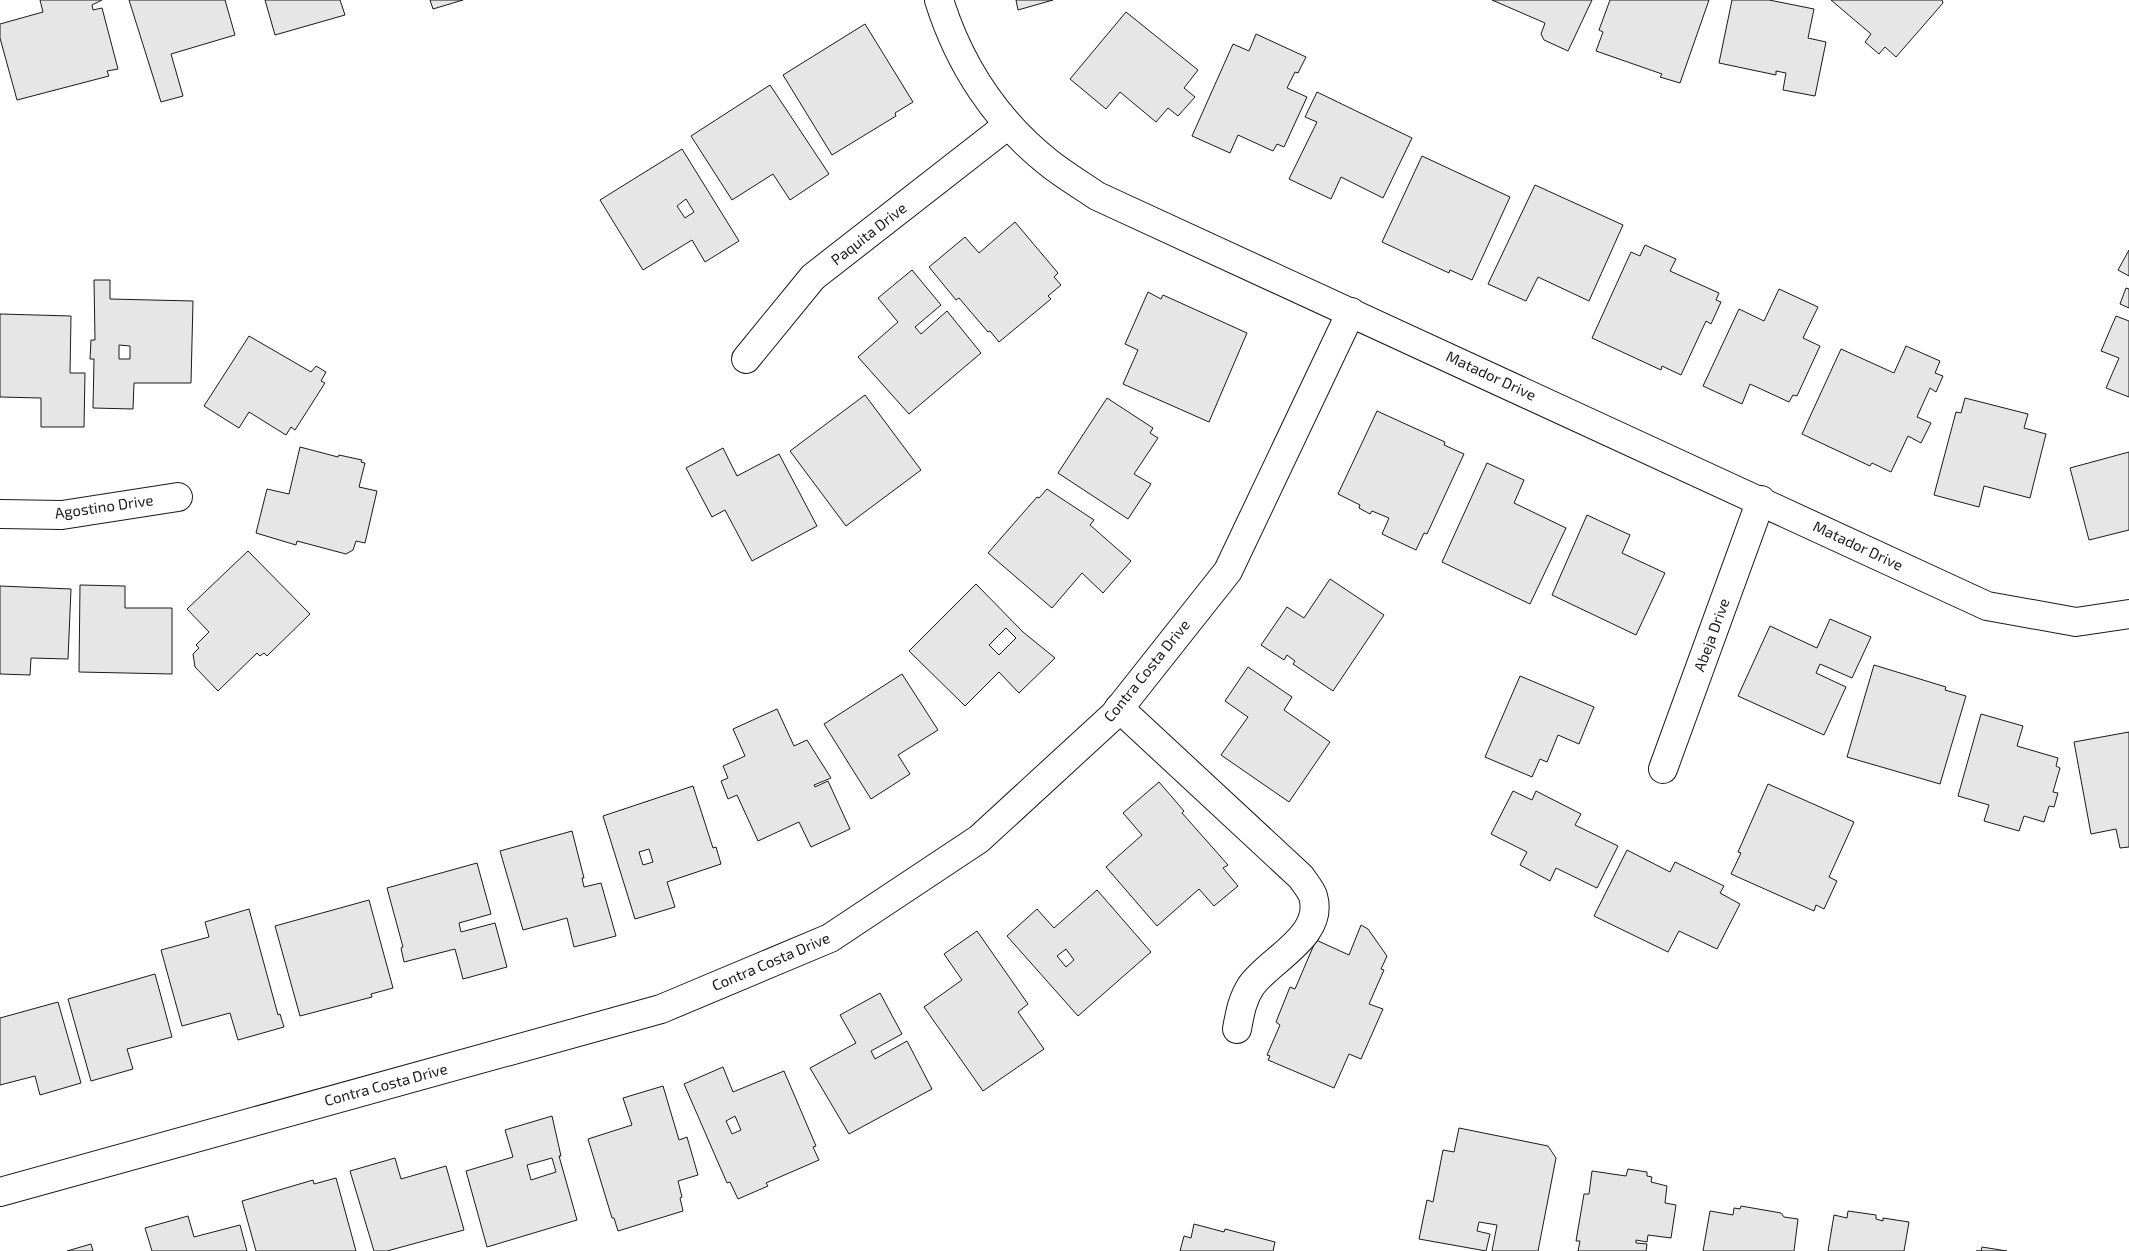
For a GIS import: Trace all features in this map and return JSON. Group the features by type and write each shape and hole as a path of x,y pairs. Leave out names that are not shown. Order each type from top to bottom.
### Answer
{"street":[{"name":"Matador Drive","path":"939,0 969,72 1008,125 1049,163 1097,196 1761,500 1987,606 2076,622 2129,614"},
{"name":"Paquita Drive","path":"746,358 813,277 1008,125"},
{"name":"Contra Costa Drive","path":"0,1192 661,1009 830,938 979,839 1119,708 1228,571 1351,312"},
{"name":"Agostino Drive","path":"0,514 62,515 178,497"},
{"name":"Abeja Drive","path":"1663,769 1761,500"},
{"path":"1119,708 1301,877 1313,895 1315,913 1306,932 1252,985 1241,1004 1237,1029"}],"building":[{"path":"40,0 102,0 92,5 93,10 102,8 118,69 107,71 109,76 17,100 0,38 0,24 43,12"},
{"path":"129,0 225,0 235,35 171,54 183,96 161,102"},
{"path":"265,0 340,0 345,15 275,35"},
{"path":"430,0 463,0 433,9"},
{"path":"1016,0 1053,0 1018,10"},
{"path":"1492,0 1592,0 1568,51 1544,40 1541,34 1545,23"},
{"path":"1610,0 1709,0 1680,83 1660,77 1662,74 1596,51 1603,32 1599,30"},
{"path":"1732,0 1769,0 1814,9 1808,38 1826,42 1815,96 1783,90 1786,73 1776,71 1776,75 1719,63"},
{"path":"1831,0 1942,0 1943,3 1896,57 1885,47 1879,54 1865,42 1871,34"},
{"path":"1126,12 1198,70 1184,88 1195,97 1178,116 1168,108 1156,122 1120,92 1106,109 1070,79"},
{"path":"865,24 913,102 895,113 896,116 832,155 783,75"},
{"path":"1256,34 1306,57 1298,73 1295,72 1287,88 1307,97 1284,147 1277,144 1273,151 1238,135 1230,153 1192,136 1233,44 1249,51"},
{"path":"770,85 829,174 790,200 773,174 732,200 691,136"},
{"path":"1317,92 1412,138 1383,198 1341,177 1331,199 1289,179 1317,122 1305,117"},
{"path":"682,149 739,241 705,262 692,240 643,270 600,200","holes":["686,199 694,212 685,218 677,206"]},
{"path":"1422,156 1510,197 1472,280 1450,270 1449,273 1382,242"},
{"path":"1535,185 1623,225 1589,301 1538,277 1526,301 1488,284"},
{"path":"1015,222 1058,273 1054,277 1061,285 1048,296 1051,299 999,342 959,298 956,300 929,267 965,237 979,253"},
{"path":"1645,245 1676,259 1670,271 1719,293 1716,300 1721,302 1711,324 1706,321 1681,375 1662,366 1661,370 1592,338 1631,252 1640,256"},
{"path":"2129,250 2129,276 2118,270"},
{"path":"912,270 941,305 915,327 921,334 947,311 981,353 909,414 858,357 898,322 878,298"},
{"path":"94,280 110,280 110,299 193,301 191,383 134,383 133,409 93,408 94,359 90,359 91,340 95,340","holes":["119,345 130,346 130,359 119,359"]},
{"path":"2126,288 2129,289 2129,308 2120,304"},
{"path":"1779,289 1818,307 1803,338 1820,346 1797,396 1793,395 1789,402 1750,384 1742,404 1703,386 1739,309 1764,321"},
{"path":"1148,292 1161,299 1163,295 1247,333 1209,422 1123,384 1138,350 1125,344"},
{"path":"0,314 71,316 70,373 85,373 84,427 41,427 41,398 0,397"},
{"path":"2116,316 2129,321 2129,397 2106,388 2119,358 2101,351"},
{"path":"249,336 311,372 316,366 326,372 321,381 325,383 295,430 291,427 286,435 249,412 239,428 204,406"},
{"path":"1906,346 1940,361 1935,373 1943,376 1936,392 1930,388 1917,417 1931,423 1921,443 1908,436 1891,472 1872,463 1870,466 1802,434 1841,349 1894,373"},
{"path":"865,395 921,470 846,526 790,451"},
{"path":"1107,398 1153,428 1150,433 1158,438 1134,474 1151,484 1128,519 1058,473"},
{"path":"1965,398 2028,414 2024,428 2046,434 2030,498 1984,486 1979,507 1934,495 1956,412 1961,413"},
{"path":"1377,411 1445,442 1444,445 1464,454 1427,534 1424,533 1416,550 1382,534 1389,518 1372,511 1370,514 1359,508 1360,505 1338,494"},
{"path":"300,447 338,457 339,455 362,460 361,462 365,463 359,487 377,491 365,543 356,541 353,550 346,554 297,541 296,545 256,533 267,489 289,494"},
{"path":"723,448 737,476 779,454 817,526 752,561 725,510 712,517 686,468"},
{"path":"2129,452 2129,530 2089,540 2070,468"},
{"path":"1487,463 1524,480 1514,503 1566,528 1530,604 1442,562"},
{"path":"1047,489 1094,520 1090,525 1131,561 1103,593 1082,573 1052,608 988,553 1037,497 1039,498"},
{"path":"1587,515 1630,535 1622,553 1665,573 1636,635 1552,595"},
{"path":"248,551 310,614 267,656 264,653 260,656 257,653 218,691 195,667 193,654 199,648 196,645 209,632 187,609"},
{"path":"1330,579 1384,615 1333,691 1293,664 1295,661 1287,655 1284,660 1261,645 1287,607 1304,618"},
{"path":"976,584 1023,632 1055,658 1019,693 999,672 965,706 909,651","holes":["1006,628 1016,638 999,655 989,645"]},
{"path":"80,585 125,586 125,608 172,608 172,674 79,672"},
{"path":"0,586 71,589 68,659 31,658 30,675 0,674"},
{"path":"1830,619 1871,637 1852,678 1820,664 1816,673 1846,687 1824,735 1738,696 1770,626 1817,648"},
{"path":"1874,665 1946,687 1945,690 1966,696 1940,784 1847,757"},
{"path":"1248,667 1292,697 1284,710 1330,742 1289,802 1221,755 1248,717 1225,701"},
{"path":"902,674 938,730 898,755 910,774 871,799 824,724"},
{"path":"1520,676 1594,707 1579,744 1558,735 1547,762 1540,759 1532,777 1485,757"},
{"path":"777,709 794,746 807,740 831,778 814,785 815,787 828,781 850,829 811,847 799,822 758,841 737,795 728,799 721,781 728,778 723,766 745,756 733,729"},
{"path":"1981,714 2023,726 2017,746 2058,758 2056,766 2060,768 2053,792 2058,793 2054,807 2049,806 2044,822 2024,816 2019,831 1984,821 1989,805 1958,796"},
{"path":"2129,732 2129,847 2120,848 2116,829 2091,834 2074,742"},
{"path":"1159,782 1184,811 1182,813 1228,865 1223,868 1238,886 1214,906 1199,889 1157,926 1106,867 1142,835 1123,813"},
{"path":"1768,784 1854,822 1829,877 1837,881 1824,909 1816,905 1814,911 1731,874 1741,853 1738,852"},
{"path":"693,786 713,848 716,847 721,864 667,882 675,907 635,919 603,816","holes":["649,849 653,862 643,865 639,852"]},
{"path":"1513,791 1532,800 1536,791 1581,814 1575,825 1618,846 1597,888 1556,868 1550,881 1520,865 1527,852 1491,834"},
{"path":"572,831 584,878 582,878 584,887 601,883 616,936 574,947 567,918 523,930 500,851"},
{"path":"1627,850 1670,872 1675,862 1724,886 1720,893 1740,904 1717,949 1679,931 1668,952 1594,916"},
{"path":"477,863 491,914 459,923 461,932 495,923 507,967 463,979 455,949 404,962 401,948 403,947 387,888"},
{"path":"1097,890 1151,952 1078,1016 1007,936 1037,909 1054,928","holes":["1066,949 1074,960 1066,967 1057,956"]},
{"path":"369,900 393,988 371,994 372,997 300,1016 275,926"},
{"path":"249,909 278,1015 280,1014 284,1027 238,1040 230,1013 182,1026 161,950 209,937 205,922"},
{"path":"1361,925 1368,929 1387,956 1381,969 1384,970 1369,1004 1383,1009 1361,1059 1349,1054 1334,1088 1268,1060 1270,1056 1267,1055 1280,1025 1276,1022 1290,987 1295,989 1316,940 1349,955"},
{"path":"977,931 1028,1004 1018,1012 1044,1049 983,1091 924,1007 962,980 944,954"},
{"path":"155,974 172,1037 127,1049 133,1069 91,1081 68,999"},
{"path":"880,993 902,1034 871,1051 875,1059 907,1041 932,1089 849,1134 810,1068 856,1043 840,1015"},
{"path":"58,1002 81,1083 40,1095 35,1076 0,1085 0,1018"},
{"path":"723,1067 733,1092 784,1071 816,1146 813,1147 819,1160 766,1183 768,1186 738,1199 730,1182 727,1183 684,1084","holes":["735,1116 741,1130 732,1134 726,1121"]},
{"path":"663,1086 679,1140 687,1137 698,1175 678,1181 683,1211 618,1231 614,1218 612,1218 588,1139 632,1125 623,1098"},
{"path":"552,1116 561,1156 559,1156 577,1220 487,1247 466,1171 513,1157 505,1130","holes":["552,1158 556,1172 531,1180 527,1165"]},
{"path":"1459,1128 1548,1146 1556,1158 1538,1251 1492,1251 1497,1225 1479,1222 1477,1231 1490,1234 1486,1251 1419,1239 1427,1200 1433,1202 1443,1150 1454,1152"},
{"path":"395,1158 401,1179 446,1166 464,1230 387,1251 374,1251 350,1171"},
{"path":"1628,1169 1647,1172 1647,1176 1652,1177 1651,1182 1667,1186 1665,1203 1676,1205 1671,1238 1648,1235 1647,1242 1636,1240 1636,1243 1647,1244 1646,1251 1578,1251 1580,1241 1576,1241 1584,1194 1589,1194 1592,1171 1626,1176"},
{"path":"336,1178 356,1251 256,1251 242,1201 313,1180 314,1184"},
{"path":"1741,1206 1781,1213 1784,1217 1798,1219 1794,1251 1703,1251 1710,1211 1733,1215 1734,1208 1740,1209"},
{"path":"1848,1211 1876,1215 1876,1219 1883,1221 1883,1218 1909,1222 1904,1251 1828,1251 1834,1215 1847,1218"},
{"path":"188,1216 194,1237 240,1225 247,1251 152,1251 145,1228"},
{"path":"1194,1224 1224,1232 1225,1229 1275,1242 1273,1251 1180,1251 1184,1236 1191,1238"},
{"path":"91,1244 93,1251 67,1251"},
{"path":"1982,1247 2007,1251 1981,1251"}]}
